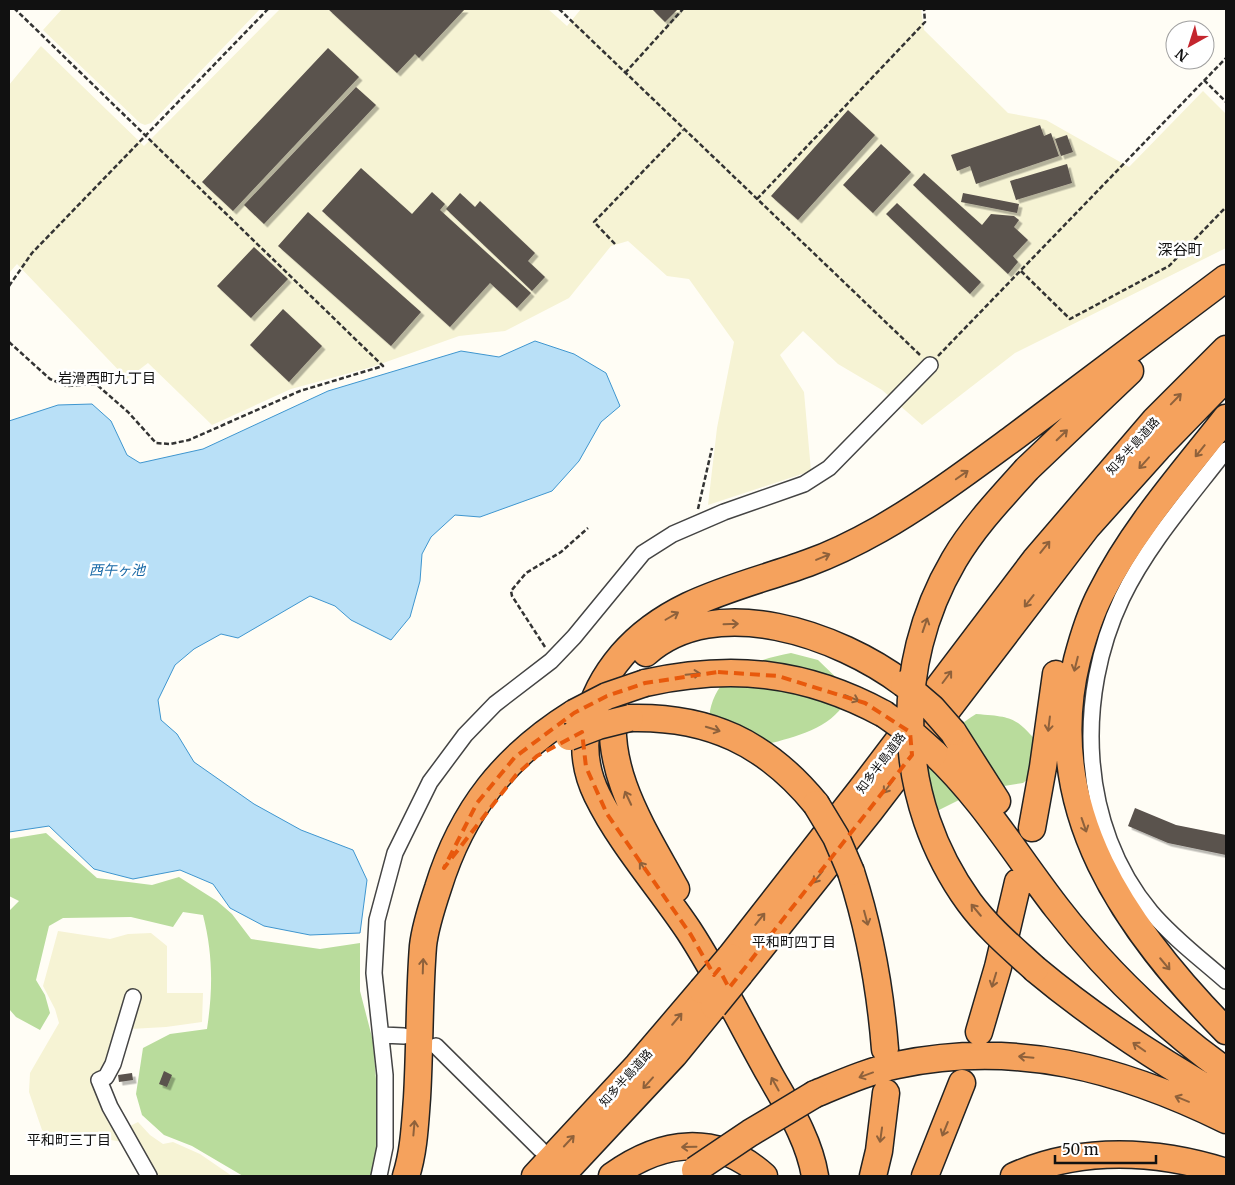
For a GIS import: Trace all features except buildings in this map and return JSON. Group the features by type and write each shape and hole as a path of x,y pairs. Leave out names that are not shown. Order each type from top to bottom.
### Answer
{"highway":[{"path":"815,1176 803,1135 717,1003 691,934 624,841 595,791 586,767 584,746 586,720 608,673 623,654 644,634 688,606 721,590 810,563 848,547 920,504 1116,364 1226,278"},
{"path":"1226,289 1108,391 1027,469 982,520 942,582 931,607 916,658 910,719 910,742 919,796 932,837 943,861 970,903 984,920 1036,969 1104,1023 1146,1052 1226,1099"},
{"name":"知多半島道路","path":"862,805 998,608 1068,520 1156,420 1226,350"},
{"name":"知多半島道路","path":"561,1176 674,1055 717,1003 735,965 1087,527 1158,448 1226,378"},
{"path":"1032,828 1043,767 1054,680 1058,661 1074,618 1097,576 1226,418"},
{"path":"1173,485 1118,560 1088,621 1074,675 1070,700 1069,754 1078,809 1088,839 1118,897 1157,954 1226,1031"},
{"path":"717,1003 734,998 642,827 621,781 612,730 615,699 622,682 639,659 663,641 696,628 737,624 788,629 846,648 876,664 904,684 932,708 953,732 1048,879 1150,1008"},
{"path":"406,1176 415,1129 424,945 432,906 444,868 484,812 516,775 607,696 646,683 686,674 718,672 778,676 840,693 884,714 915,736 959,776 983,805 1080,937 1112,972 1150,1008 1226,1071"},
{"path":"572,725 598,726 630,718 685,721 737,738 754,747 785,770 816,804 836,837 851,872 871,939 882,1011 885,1049"},
{"path":"978,1032 998,967 1018,882"},
{"name":"知多半島道路","path":"536,1176 638,1065 717,1003"},
{"path":"692,1173 750,1133 816,1094 896,1065 960,1056 1046,1058 1103,1071 1187,1100 1226,1120"},
{"path":"925,1176 962,1083"},
{"path":"873,1176 879,1151 886,1093"},
{"path":"612,1176 643,1157 663,1150 683,1147 708,1147 732,1153 752,1165 764,1176"},
{"path":"1014,1176 1065,1160 1104,1155 1152,1155 1197,1162 1226,1172"}],"street":[{"path":"380,1176 385,1147 382,1035 374,973 377,920 395,853 430,782 465,736 496,704 554,658 598,610 644,553 673,534 804,484 830,468 930,365"},
{"path":"1226,450 1174,517 1123,597 1110,626 1095,680 1091,737 1096,795 1109,842 1120,864 1134,889 1157,918 1226,981"},
{"path":"133,998 113,1064 106,1077 99,1080 110,1107 149,1176"},
{"path":"382,1035 404,1036"},
{"path":"436,1046 540,1149"}],"path":[{"path":"9,342 50,379 67,386 96,384 128,412 156,444 170,444 189,440 300,391 383,366 15,9"},
{"path":"9,286 32,252 268,9"},
{"path":"558,9 930,365 1226,58"},
{"path":"625,73 683,9"},
{"path":"758,199 925,22 924,9"},
{"path":"1204,80 1226,102"},
{"path":"614,244 594,222 683,130"},
{"path":"1021,272 1070,319 1168,266 1226,207"},
{"path":"698,523 696,515 712,448"},
{"path":"554,658 522,612 511,591 526,573 561,552 588,528"}],"highlighted area":[{"path":"718,672 778,676 865,703 910,732 912,755 729,988 719,969 714,975 691,935 607,814 586,767 582,732 537,756 516,775 444,868 477,803 515,757 574,713 607,696 645,683"}],"shaded area":[{"path":"62,9 260,9 151,123 145,125 140,123 43,30"},
{"path":"280,9 548,9 567,26 581,9 921,9 924,30 1008,113 1046,120 1129,167 1203,91 1226,114 1226,248 1015,353 922,425 882,390 838,364 803,331 780,355 804,392 811,471 708,505 717,428 734,342 689,279 667,276 628,241 611,246 569,298 505,331 459,336 372,367 291,389 212,425 148,363 127,379 17,264 9,273 9,85 41,46 144,146"},
{"path":"58,931 110,939 128,934 151,933 167,946 167,993 203,993 202,1022 130,1029 107,1085 128,1127 138,1122 150,1135 163,1144 173,1142 200,1154 232,1176 148,1176 123,1142 75,1134 56,1138 42,1130 29,1092 30,1073 59,1023 55,1009 43,986"}],"green space":[{"path":"791,653 818,660 847,688 843,705 835,715 805,733 760,746 709,718 712,702 718,690 737,671 762,660"},
{"path":"976,714 1008,718 1026,730 1043,748 1039,770 1023,783 998,787 963,798 937,811 925,770 940,744 958,726"},
{"path":"46,833 97,878 152,885 179,877 217,901 232,914 251,939 320,949 360,943 360,991 373,1041 380,1130 374,1176 243,1176 192,1146 164,1135 142,1115 136,1094 143,1048 170,1034 207,1029 211,972 209,944 203,915 183,912 173,927 131,917 63,918 49,926 36,980 45,995 50,1013 40,1030 16,1017 9,1009 9,911 19,901 9,896 9,839"}],"water":[{"name":"西午ヶ池","path":"535,341 574,354 606,373 620,406 601,422 579,461 552,491 480,517 455,515 431,537 422,554 420,581 410,617 391,640 351,620 335,606 310,596 238,638 221,634 194,649 175,665 158,700 161,720 177,734 194,762 254,804 301,830 353,850 367,880 360,933 310,935 264,926 230,908 213,884 180,870 133,879 94,869 49,826 9,832 9,421 58,405 92,404 111,421 127,455 140,463 203,449 328,391 461,351 499,357"}],"district":[{"name":"深谷町","path":"1180,250"},
{"name":"岩滑西町九丁目","path":"107,378"},
{"name":"平和町四丁目","path":"794,942"},
{"name":"平和町三丁目","path":"69,1140"}]}
